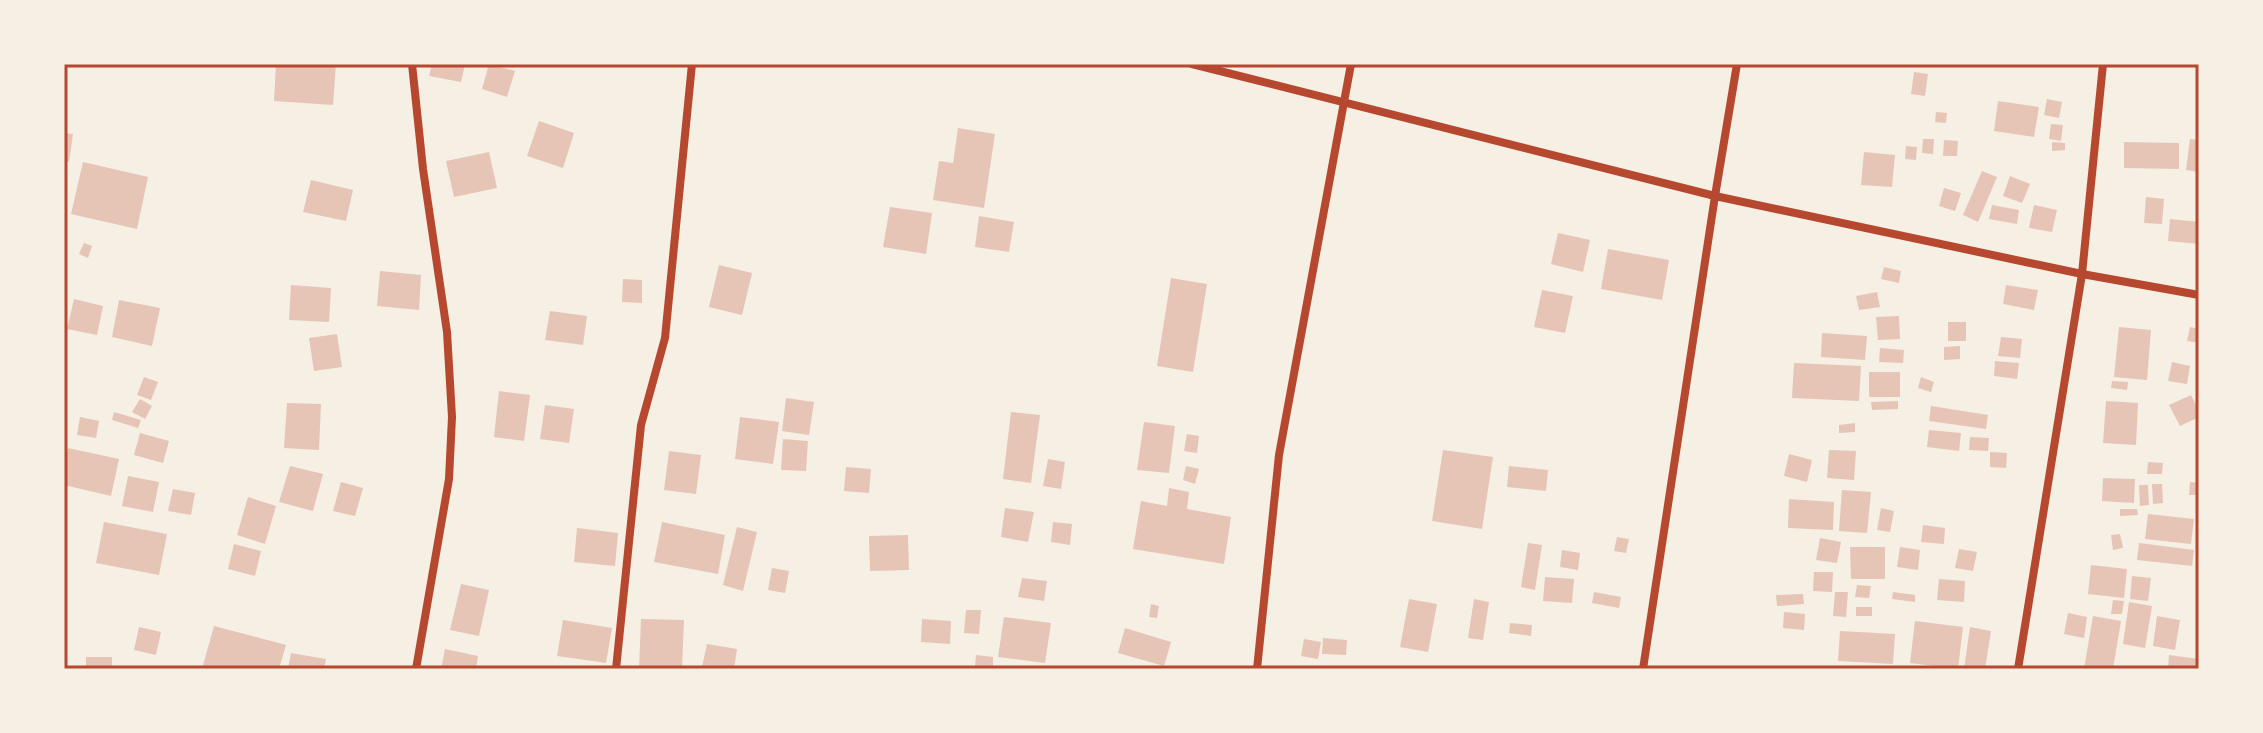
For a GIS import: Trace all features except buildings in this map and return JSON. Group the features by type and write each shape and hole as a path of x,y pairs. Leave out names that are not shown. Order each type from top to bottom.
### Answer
{"street":[{"path":"412,64 423,169 447,332 452,417 449,479 416,669"},
{"path":"616,669 641,425 665,338 692,64"},
{"path":"1192,64 1715,196 2082,274 2199,295"},
{"path":"1257,669 1279,455 1351,64"},
{"path":"1643,669 1737,64"},
{"path":"2018,669 2082,274 2103,64"}]}
